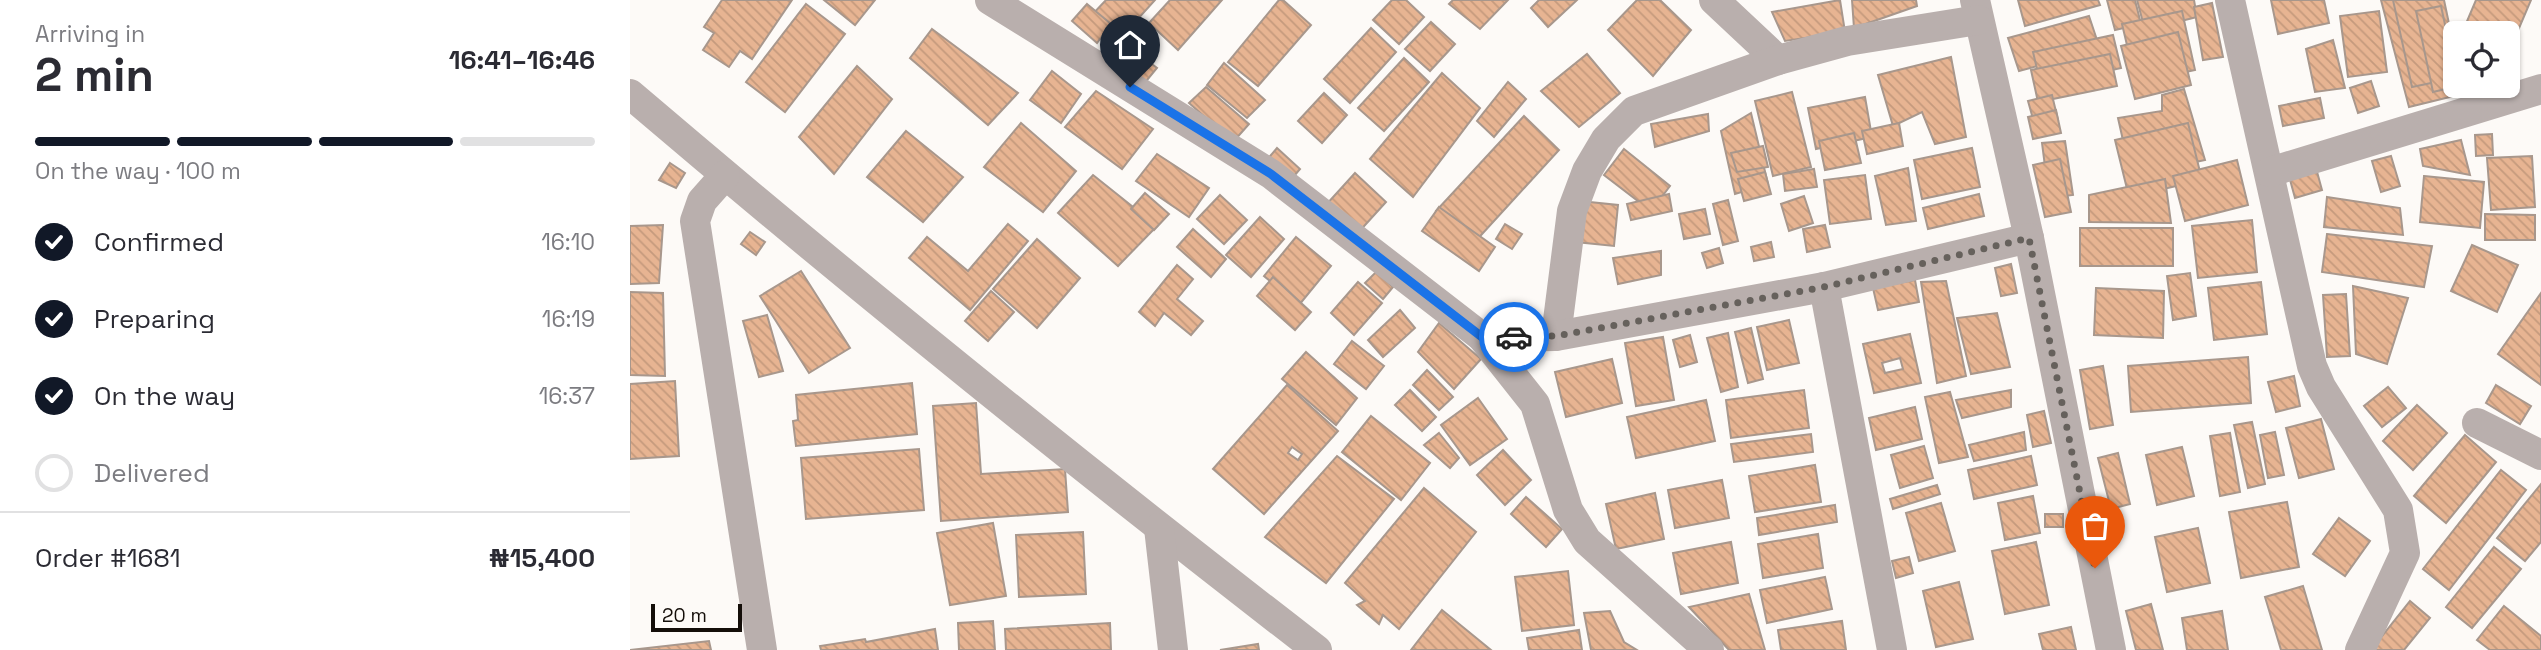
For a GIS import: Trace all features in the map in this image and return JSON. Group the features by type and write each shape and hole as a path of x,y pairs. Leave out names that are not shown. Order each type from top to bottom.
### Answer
{"street":[{"path":"990,0 1271,174 1482,337 1535,404 1568,510 1587,541 1709,650"},
{"path":"1714,0 1778,60"},
{"path":"2230,0 2312,366 2321,387 2398,510 2405,553 2360,650"},
{"path":"1556,336 1572,211 1587,171 1606,139 1634,111 1778,60 1976,10 2029,238 2111,650"},
{"path":"2270,172 2541,89"},
{"path":"630,94 725,175 1159,528 1317,650"},
{"path":"725,175 702,201 695,221 762,650"},
{"path":"1482,337 1556,336 1824,287 2029,238"},
{"path":"1824,287 1892,650"},
{"path":"2477,423 2541,455"},
{"path":"1159,528 1173,650"}],"building":[{"path":"722,0 792,0 752,59 740,51 729,67 703,50 714,33 704,27"},
{"path":"824,0 875,0 855,25"},
{"path":"1106,0 1155,0 1116,43 1089,18"},
{"path":"1170,0 1222,0 1178,50 1149,23"},
{"path":"1279,0 1283,0 1311,25 1258,86 1228,62"},
{"path":"1392,0 1406,0 1424,17 1399,44 1373,20"},
{"path":"1453,0 1508,0 1480,29 1449,4"},
{"path":"1539,0 1577,0 1548,27 1531,8"},
{"path":"1637,0 1660,0 1691,30 1653,76 1608,30"},
{"path":"1840,0 1845,32 1785,41 1772,12"},
{"path":"1852,0 1916,0 1917,6 1854,28"},
{"path":"2018,0 2098,0 2100,5 2025,26"},
{"path":"2107,0 2135,0 2141,24 2115,30"},
{"path":"2137,0 2194,0 2197,17 2145,30"},
{"path":"2271,0 2324,0 2329,23 2278,34"},
{"path":"2381,0 2434,0 2443,36 2443,98 2446,98 2409,107"},
{"path":"2393,0 2444,0 2448,21 2443,21 2443,81 2412,87"},
{"path":"2476,0 2531,0 2520,26 2520,21 2467,21"},
{"path":"2212,3 2223,57 2203,60 2194,7"},
{"path":"806,4 845,34 785,112 746,82"},
{"path":"1087,4 1111,24 1097,43 1072,21"},
{"path":"2441,6 2444,21 2443,90 2433,92 2416,11"},
{"path":"2182,11 2195,70 2136,83 2122,24"},
{"path":"2379,11 2387,72 2348,77 2340,16"},
{"path":"2089,16 2100,49 2019,71 2008,38"},
{"path":"1431,22 1455,44 1430,71 1405,49"},
{"path":"1371,28 1396,52 1350,103 1324,79"},
{"path":"932,29 1018,93 988,125 910,58"},
{"path":"2178,32 2191,85 2135,99 2121,46"},
{"path":"2113,35 2121,68 2041,86 2033,52"},
{"path":"2333,40 2345,88 2315,92 2306,49"},
{"path":"1587,54 1620,93 1579,127 1541,91"},
{"path":"2110,54 2117,86 2038,102 2031,70"},
{"path":"1951,57 1966,137 1935,144 1922,112 1893,126 1878,75"},
{"path":"1144,58 1157,68 1138,91 1126,81"},
{"path":"1404,58 1429,82 1384,131 1358,108"},
{"path":"1224,63 1265,100 1247,118 1207,85"},
{"path":"857,66 892,99 834,174 799,137"},
{"path":"1052,71 1081,94 1061,123 1030,100"},
{"path":"1442,73 1480,108 1413,197 1370,159"},
{"path":"2371,81 2379,106 2358,113 2350,88"},
{"path":"1508,82 1526,99 1494,137 1477,121"},
{"path":"1206,87 1249,124 1233,142 1189,103"},
{"path":"2184,89 2205,160 2131,176 2118,118 2162,111 2162,95"},
{"path":"1096,91 1153,129 1122,169 1065,127"},
{"path":"1792,92 1811,167 1773,176 1755,101"},
{"path":"1324,93 1347,115 1322,143 1298,121"},
{"path":"2052,95 2058,120 2035,126 2028,101"},
{"path":"1865,97 1872,137 1816,149 1808,108"},
{"path":"2320,98 2324,118 2283,126 2279,106"},
{"path":"2056,110 2061,133 2033,139 2028,117"},
{"path":"1751,113 1768,184 1735,194 1721,131"},
{"path":"1708,114 1709,131 1655,147 1651,124"},
{"path":"1524,116 1559,150 1472,245 1436,211"},
{"path":"1021,123 1076,171 1043,212 984,167"},
{"path":"1899,123 1903,146 1867,154 1862,131"},
{"path":"2188,123 2202,180 2129,197 2115,140"},
{"path":"906,131 963,177 923,222 867,177"},
{"path":"1854,133 1861,163 1825,170 1819,141"},
{"path":"2492,134 2493,155 2476,156 2475,135"},
{"path":"2461,140 2470,175 2423,166 2420,149"},
{"path":"2065,141 2073,195 2049,198 2042,143"},
{"path":"1763,146 1768,167 1737,172 1731,153"},
{"path":"1277,148 1300,169 1289,182 1266,161"},
{"path":"1972,148 1980,187 1922,199 1914,160"},
{"path":"1624,149 1670,186 1651,211 1604,175"},
{"path":"1157,154 1209,188 1189,217 1136,181"},
{"path":"2391,156 2400,186 2381,192 2372,161"},
{"path":"2532,156 2535,207 2491,210 2487,158"},
{"path":"2060,159 2071,212 2045,217 2033,165"},
{"path":"2237,160 2248,205 2185,221 2173,176"},
{"path":"670,163 685,173 676,188 659,180"},
{"path":"1908,168 1916,221 1886,225 1875,176"},
{"path":"2316,168 2322,190 2295,198 2289,176"},
{"path":"1814,169 1817,187 1785,191 1783,174"},
{"path":"1765,172 1771,194 1744,201 1738,179"},
{"path":"1355,173 1386,202 1356,235 1325,206"},
{"path":"1093,175 1157,226 1118,266 1058,213"},
{"path":"1865,175 1871,219 1830,224 1824,180"},
{"path":"2424,176 2484,182 2480,228 2420,222"},
{"path":"2165,179 2171,223 2089,222 2089,195"},
{"path":"1145,193 1169,214 1154,230 1131,209"},
{"path":"1669,194 1672,211 1631,220 1627,204"},
{"path":"1979,194 1984,216 1928,229 1923,208"},
{"path":"1220,195 1247,220 1224,244 1197,219"},
{"path":"1804,196 1813,223 1789,231 1781,204"},
{"path":"2327,197 2400,208 2403,235 2324,227"},
{"path":"1728,200 1738,241 1723,245 1713,204"},
{"path":"1580,201 1618,205 1614,246 1576,242"},
{"path":"1439,207 1495,247 1479,271 1422,231"},
{"path":"1705,209 1710,234 1684,239 1679,214"},
{"path":"2485,214 2535,215 2535,240 2485,240"},
{"path":"1260,217 1284,239 1251,277 1226,255"},
{"path":"2252,220 2257,272 2198,278 2192,226"},
{"path":"1008,224 1028,241 970,310 909,258 927,237 968,271"},
{"path":"1505,224 1522,234 1512,249 1496,239"},
{"path":"663,225 659,283 630,284 630,226"},
{"path":"1825,225 1830,247 1807,252 1803,229"},
{"path":"2080,228 2173,228 2173,266 2080,266"},
{"path":"1193,229 1226,259 1211,277 1177,247"},
{"path":"750,232 765,242 756,255 741,244"},
{"path":"2327,234 2432,246 2424,287 2322,272"},
{"path":"1296,237 1331,266 1299,305 1264,276"},
{"path":"1037,239 1080,278 1037,328 993,289"},
{"path":"1771,242 1774,257 1754,261 1751,247"},
{"path":"2472,245 2518,265 2497,312 2451,291"},
{"path":"1719,248 1723,263 1707,268 1702,253"},
{"path":"1661,251 1661,275 1618,284 1613,258"},
{"path":"2011,264 2017,293 2001,296 1995,268"},
{"path":"1177,265 1193,279 1177,299 1203,321 1191,335 1164,313 1155,326 1139,312"},
{"path":"801,271 850,348 809,373 760,296"},
{"path":"1376,272 1393,287 1383,299 1365,283"},
{"path":"2190,273 2196,316 2173,320 2167,276"},
{"path":"1273,277 1311,312 1295,330 1257,296"},
{"path":"1915,280 1919,302 1878,310 1873,288"},
{"path":"1946,281 1966,376 1937,383 1921,282"},
{"path":"1358,282 1382,303 1354,335 1331,313"},
{"path":"2261,282 2267,334 2214,340 2208,288"},
{"path":"2353,286 2408,298 2387,364 2356,354"},
{"path":"2096,288 2164,291 2163,338 2094,335"},
{"path":"991,291 1014,312 988,341 965,321"},
{"path":"630,292 663,293 665,376 630,375"},
{"path":"2541,293 2541,385 2498,354"},
{"path":"2346,294 2350,356 2327,357 2323,295"},
{"path":"1400,310 1415,328 1383,357 1368,340"},
{"path":"1997,313 2010,367 1971,374 1957,318"},
{"path":"767,315 783,371 759,377 743,321"},
{"path":"1789,320 1799,363 1767,370 1757,327"},
{"path":"1439,323 1481,359 1454,389 1418,352"},
{"path":"1751,328 1763,379 1748,383 1735,332"},
{"path":"1728,333 1738,387 1721,392 1707,338"},
{"path":"1910,334 1921,383 1874,393 1863,344","holes":["1900,358 1903,369 1885,373 1882,363"]},
{"path":"1690,335 1697,362 1680,367 1673,340"},
{"path":"1663,337 1674,400 1636,406 1625,343"},
{"path":"1352,341 1384,366 1366,389 1334,364"},
{"path":"1306,352 1357,398 1336,425 1282,379"},
{"path":"2248,357 2251,403 2131,412 2128,366"},
{"path":"1612,359 1622,403 1566,417 1555,372"},
{"path":"2103,366 2113,425 2090,429 2080,370"},
{"path":"1427,370 1453,397 1439,410 1413,385"},
{"path":"2294,376 2300,406 2276,412 2268,382"},
{"path":"675,381 679,456 630,459 630,384"},
{"path":"912,383 917,434 796,446 793,421 798,420 796,395"},
{"path":"1287,385 1338,431 1264,514 1213,469","holes":["1292,447 1302,454 1298,460 1288,453"]},
{"path":"2496,385 2531,406 2520,424 2486,403"},
{"path":"2388,387 2406,408 2382,427 2364,406"},
{"path":"1410,390 1436,417 1422,431 1395,405"},
{"path":"1804,390 1809,428 1731,438 1726,400"},
{"path":"2011,390 2011,407 1962,418 1956,400"},
{"path":"1950,392 1968,457 1939,463 1925,397"},
{"path":"1478,398 1507,439 1470,465 1441,425"},
{"path":"1706,400 1715,441 1636,458 1627,417"},
{"path":"976,403 981,474 1065,469 1068,512 941,521 933,406"},
{"path":"2417,405 2447,433 2413,470 2383,441"},
{"path":"1915,407 1922,439 1876,450 1869,418"},
{"path":"2044,411 2051,443 2033,447 2027,415"},
{"path":"1371,416 1430,463 1401,500 1342,452"},
{"path":"2321,419 2334,469 2299,478 2286,428"},
{"path":"2252,422 2265,484 2248,488 2234,425"},
{"path":"2024,432 2026,450 1974,461 1969,445"},
{"path":"2275,432 2284,475 2268,478 2260,435"},
{"path":"1439,433 1459,458 1450,468 1424,445"},
{"path":"2230,433 2240,492 2220,496 2210,436"},
{"path":"1811,434 1813,452 1734,462 1731,444"},
{"path":"2465,435 2496,462 2446,523 2414,496"},
{"path":"1924,446 1933,478 1900,488 1891,455"},
{"path":"2182,447 2194,496 2157,505 2146,455"},
{"path":"919,449 924,510 806,519 801,458"},
{"path":"1503,450 1531,480 1505,505 1477,475"},
{"path":"2118,453 2130,504 2111,509 2098,458"},
{"path":"1337,456 1394,499 1326,583 1265,537"},
{"path":"2031,456 2037,485 1974,499 1968,470"},
{"path":"1815,465 1821,502 1755,512 1749,476"},
{"path":"2501,470 2526,490 2449,590 2423,569"},
{"path":"1722,480 1729,518 1675,528 1668,490"},
{"path":"2541,484 2541,542 2525,561 2497,538"},
{"path":"1937,485 1940,494 1893,509 1890,499"},
{"path":"1424,488 1476,532 1399,629 1383,615 1379,624 1357,605 1365,601 1345,583"},
{"path":"1655,493 1664,539 1616,549 1606,504"},
{"path":"2033,496 2040,533 2005,540 1998,503"},
{"path":"1526,497 1562,529 1546,547 1511,514"},
{"path":"2287,502 2299,567 2241,578 2229,512"},
{"path":"1941,503 1955,551 1919,561 1906,513"},
{"path":"1835,505 1837,522 1759,535 1757,518"},
{"path":"2045,514 2063,514 2063,527 2045,527"},
{"path":"2339,518 2370,541 2345,576 2313,554"},
{"path":"993,523 1006,596 950,605 937,533"},
{"path":"2198,528 2210,583 2167,592 2155,537"},
{"path":"1083,532 1086,594 1019,597 1016,535"},
{"path":"1818,534 1823,568 1763,578 1758,544"},
{"path":"1731,542 1738,583 1681,594 1673,553"},
{"path":"2036,542 2049,605 2005,614 1992,551"},
{"path":"2494,547 2521,569 2472,628 2446,607"},
{"path":"1909,557 1913,573 1896,578 1892,561"},
{"path":"1568,571 1574,625 1522,631 1515,577"},
{"path":"1825,577 1832,609 1767,623 1760,590"},
{"path":"1959,582 1973,639 1936,647 1923,591"},
{"path":"2303,586 2322,650 2281,650 2265,597"},
{"path":"1749,594 1765,650 1729,650 1689,607"},
{"path":"2410,601 2430,618 2404,650 2371,650"},
{"path":"2151,604 2163,650 2136,650 2126,611"},
{"path":"2504,606 2541,636 2541,650 2490,650 2477,640"},
{"path":"1442,610 1491,650 1411,650"},
{"path":"1610,611 1624,642 1637,650 1591,650 1584,613"},
{"path":"2222,611 2228,650 2187,650 2182,618"},
{"path":"993,621 995,650 959,650 958,623"},
{"path":"1842,621 1846,650 1781,650 1778,630"},
{"path":"1110,623 1111,650 1006,650 1005,629"},
{"path":"2071,627 2076,650 2043,650 2039,634"},
{"path":"935,629 938,650 821,650 820,646 865,639 866,642"},
{"path":"1579,630 1582,650 1529,650 1527,638"},
{"path":"709,641 711,650 630,650"},
{"path":"1258,644 1259,650 1220,650"}],"way so far":[{"path":"1514,337 1556,336 1824,287 2029,238 2095,568"}],"route":[{"path":"1130,87 1271,174 1482,337 1514,337"}]}
